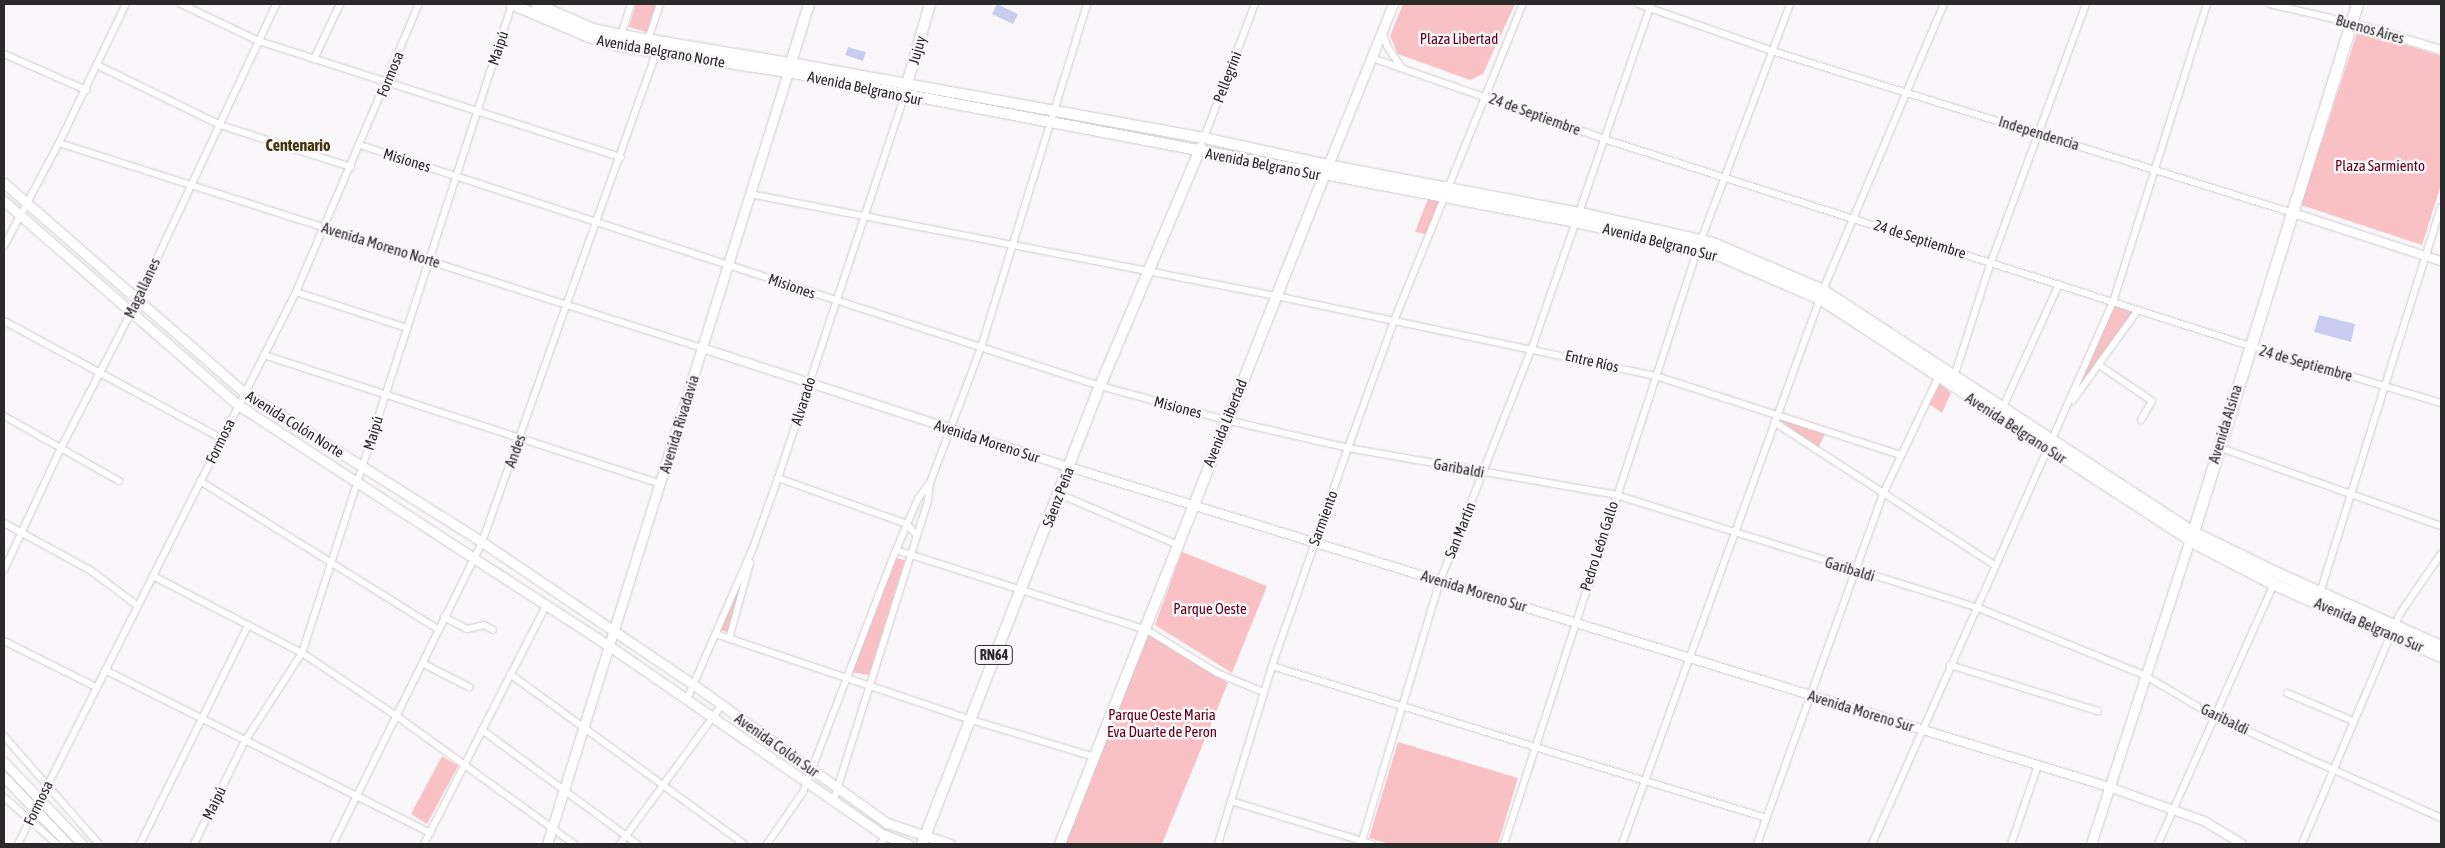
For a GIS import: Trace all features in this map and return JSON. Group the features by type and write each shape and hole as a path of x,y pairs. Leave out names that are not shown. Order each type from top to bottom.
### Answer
{"highway":[{"name":"Avenida Alsina","path":"2191,536 2357,4"},
{"name":"Avenida Belgrano Sur","path":"2191,536 2274,584 2318,597"},
{"name":"Avenida Belgrano Sur","path":"2191,536 2318,597 2393,630 2441,656"},
{"name":"Avenida Belgrano Sur","path":"2393,630 2441,646"}],"main road":[{"name":"Avenida Belgrano Norte","path":"512,4 588,38 618,46 657,53 790,67"},
{"name":"Avenida Belgrano Norte","path":"536,4 594,29 790,67"},
{"name":"Avenida Rivadavia","path":"547,844 612,630 730,264 809,4"},
{"name":"Jujuy","path":"904,96 930,4"},
{"name":"Avenida Libertad","path":"1060,844 1147,630 1226,420 1393,4"},
{"name":"Avenida Belgrano Sur","path":"790,67 907,85 1053,113 1204,138 1328,165 1448,188 1700,244 1821,294 2191,536"},
{"name":"Avenida Belgrano Sur","path":"790,67 904,96 1324,176 1445,198 1578,217"},
{"name":"Pellegrini","path":"1199,151 1204,138"},
{"name":"Sáenz Peña","path":"924,840 968,719 1021,590 1100,386 1199,151"},
{"name":"Avenida Colón Norte","path":"4,182 244,392 482,542 612,630"},
{"name":"Avenida Colón Norte","path":"4,201 238,405 608,645"},
{"name":"Avenida Belgrano Sur","path":"1953,381 2003,407 2050,444"},
{"name":"Avenida Alsina","path":"2092,844 2144,675 2191,536"},
{"name":"Avenida Colón Sur","path":"612,630 694,685 887,823 924,840 950,844"},
{"name":"Avenida Colón Sur","path":"608,645 808,780 886,836 908,844"},
{"path":"4,762 82,844"},
{"path":"4,777 33,815 68,844"}],"street":[{"path":"4,246 86,90 126,4"},
{"path":"181,4 259,41 477,113 620,157"},
{"name":"Magallanes","path":"4,570 61,448 132,312 276,4"},
{"path":"314,59 340,4"},
{"name":"Formosa","path":"18,844 220,438 296,292 387,84 418,4"},
{"name":"Maipú","path":"194,844 245,741 302,653 512,4"},
{"path":"618,46 631,4"},
{"path":"644,51 660,4"},
{"path":"834,799 917,536 930,483 981,346 1087,4"},
{"name":"Pellegrini","path":"1204,138 1255,4"},
{"name":"Sarmiento","path":"1218,844 1272,666 1314,541 1394,321 1523,4"},
{"name":"Independencia","path":"1638,4 1651,6 1772,50 2041,132 2441,261"},
{"name":"Pedro León Gallo","path":"1504,844 1616,495 1723,175 1790,4"},
{"path":"1622,844 1736,533 1774,422 1779,416 1821,294 1908,93 1944,4"},
{"path":"1953,381 1991,262 2041,132 2086,4"},
{"path":"1872,844 1920,729 2113,302 2207,4"},
{"name":"Buenos Aires","path":"2270,4 2351,23 2441,50"},
{"name":"San Martín","path":"1361,843 1440,581 1532,348 1651,6"},
{"path":"1382,32 1387,46 1401,67"},
{"name":"Andes","path":"333,844 356,794 398,717 424,664 438,629 482,542 598,222 660,42"},
{"path":"4,54 86,90"},
{"name":"24 de Septiembre","path":"1372,58 1604,139 1723,175 2250,346 2441,403"},
{"path":"97,66 220,125 351,167"},
{"name":"Alvarado","path":"687,699 752,548 778,478 904,96"},
{"name":"Avenida Moreno Norte","path":"59,143 190,187 429,260 702,348"},
{"name":"Misiones","path":"360,145 457,175 730,264 836,301 981,346 1100,386 1226,420"},
{"name":"Entre Ríos","path":"750,194 1276,296 1532,348 1656,376 1900,455"},
{"path":"2318,597 2353,494 2441,208"},
{"path":"2003,407 2059,284"},
{"path":"296,292 407,328"},
{"path":"2066,409 2138,310"},
{"path":"4,321 220,438"},
{"name":"Avenida Moreno Sur","path":"702,348 949,430 2109,787 2175,809 2204,821 2242,844"},
{"path":"264,355 660,484"},
{"path":"2099,365 2152,401 2141,420"},
{"path":"1758,844 1809,695 1883,494 1900,455 1941,373"},
{"path":"4,416 120,480"},
{"name":"Garibaldi","path":"1226,420 1348,448 1616,495 1976,607 2144,675 2214,716 2441,818"},
{"path":"1774,422 1994,566"},
{"path":"2218,447 2441,526"},
{"path":"778,478 907,524 917,536"},
{"path":"200,481 438,629"},
{"path":"767,844 808,780 896,550 918,499 930,483"},
{"path":"1059,494 1178,545"},
{"path":"4,523 90,570 138,606"},
{"path":"729,639 752,548"},
{"path":"896,550 1147,630 1217,673 1264,692"},
{"path":"2302,844 2393,630 2441,554"},
{"path":"153,576 302,653 398,717 574,844"},
{"path":"2158,844 2274,584"},
{"path":"424,844 546,606"},
{"path":"444,617 467,629 484,625 493,630"},
{"path":"140,844 248,625"},
{"path":"716,634 968,719 1095,757"},
{"path":"4,642 96,687"},
{"path":"424,664 469,687"},
{"path":"1950,665 2098,711"},
{"path":"1272,666 1403,708 1766,818"},
{"path":"105,670 202,720 356,794 430,833"},
{"path":"510,674 582,729 664,785 744,844"},
{"path":"2287,693 2354,721"},
{"path":"620,844 721,706"},
{"path":"482,730 637,844"},
{"path":"4,736 99,844"},
{"path":"2011,844 2038,765"},
{"path":"4,797 33,815 57,844"},
{"path":"1232,801 1361,843 1372,844"},
{"path":"880,844 886,836"}],"green space":[{"path":"636,4 656,4 647,32 629,27"},
{"name":"Plaza Libertad","path":"1403,4 1515,4 1483,74 1470,80 1398,54 1390,36"},
{"name":"Plaza Sarmiento","path":"2358,30 2441,56 2441,185 2422,245 2301,205"},
{"path":"1428,199 1442,201 1429,235 1415,232"},
{"path":"2114,306 2134,312 2080,388 2077,387"},
{"path":"1940,384 1951,393 1942,413 1929,404"},
{"path":"1783,418 1826,432 1818,448 1781,421"},
{"name":"Parque Oeste","path":"1182,552 1267,586 1232,673 1155,625"},
{"path":"896,558 905,560 869,675 851,672"},
{"path":"744,576 728,632 720,630"},
{"name":"Parque Oeste Maria Eva Duarte de Peron","path":"1148,633 1228,683 1162,844 1063,844"},
{"path":"1398,742 1518,778 1498,844 1389,844 1369,838"},
{"path":"442,756 458,766 427,824 411,814"}],"water":[{"path":"997,4 1018,14 1013,24 992,14"},
{"path":"848,47 866,52 863,61 845,55"},
{"path":"2319,315 2355,324 2351,342 2314,332"}],"district":[{"name":"Centenario","path":"298,145"}]}
